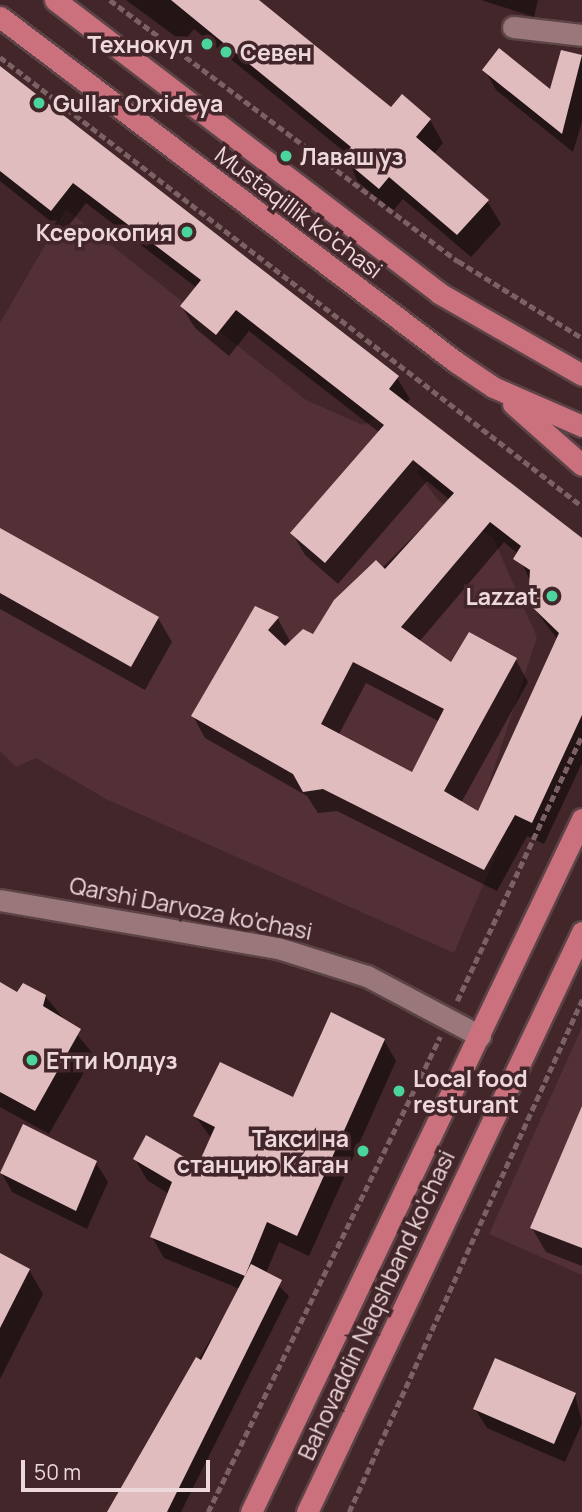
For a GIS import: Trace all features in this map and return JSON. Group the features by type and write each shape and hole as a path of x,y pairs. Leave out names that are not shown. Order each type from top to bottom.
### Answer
{"main road":[{"name":"Mustaqillik ko'chasi","path":"55,0 439,293 582,375"},
{"name":"Mustaqillik ko'chasi","path":"1,20 493,387 582,426"},
{"path":"493,387 582,466"},
{"name":"Bahovaddin Naqshband ko'chasi","path":"251,1512 582,819"},
{"name":"Bahovaddin Naqshband ko'chasi","path":"307,1512 582,932"}],"lane":[{"path":"513,27 582,35"},
{"name":"Qarshi Darvoza ko'chasi","path":"0,900 278,948 368,976 480,1036"}],"path":[{"path":"110,0 458,261 582,338"},
{"path":"0,57 582,506"},
{"path":"455,1005 582,735"},
{"path":"349,1512 582,1000"},
{"path":"208,1512 444,1028"}],"shaded area":[{"path":"66,209 306,400 363,425 405,402 439,430 417,472 437,499 493,538 537,637 484,799 508,827 454,953 106,799 36,758 16,767 0,751 0,323"},
{"path":"582,1027 582,1275 489,1234"}],"building":[{"path":"171,0 259,0 391,107 402,94 431,119 416,137 489,200 457,235 389,177 379,189 342,158 351,147"},
{"path":"499,48 550,89 561,50 582,55 562,134 482,70"},
{"path":"0,66 399,376 389,389 582,538 582,715 532,823 515,815 484,870 323,789 303,792 293,774 191,716 255,606 279,617 268,630 285,646 303,629 313,634 334,600 376,560 385,569 454,493 413,460 325,563 290,533 384,425 236,310 216,335 180,306 201,280 73,183 51,211 0,171","holes":["490,522 521,546 513,559 530,570 528,603 559,633 478,811 444,791 517,658 469,632 451,662 401,627","353,662 444,709 412,772 321,724"]},
{"path":"0,528 159,617 131,667 0,593"},
{"name":"Етти Юлдуз","path":"0,982 17,992 23,983 46,995 43,1006 81,1029 35,1111 0,1092"},
{"path":"331,1012 385,1039 297,1236 267,1222 245,1276 150,1237 172,1182 133,1159 146,1135 198,1165 215,1127 193,1116 220,1062 293,1097"},
{"path":"582,1106 582,1248 530,1228"},
{"path":"23,1124 97,1161 76,1211 0,1173"},
{"path":"0,1253 30,1269 0,1328"},
{"path":"251,1264 282,1280 167,1512 107,1512 196,1357 201,1360"},
{"path":"495,1358 576,1393 554,1444 473,1409"}],"place":[{"name":"Технокул","path":"207,44"},
{"name":"Севен","path":"226,52"},
{"name":"Gullar Orxideya","path":"39,103"},
{"name":"Лаваш уз","path":"286,156"},
{"name":"Ксерокопия","path":"187,232"},
{"name":"Lazzat","path":"552,596"},
{"name":"Етти Юлдуз","path":"32,1060"},
{"name":"Local food resturant","path":"399,1091"},
{"name":"Такси на станцию Каган","path":"363,1151"}]}
